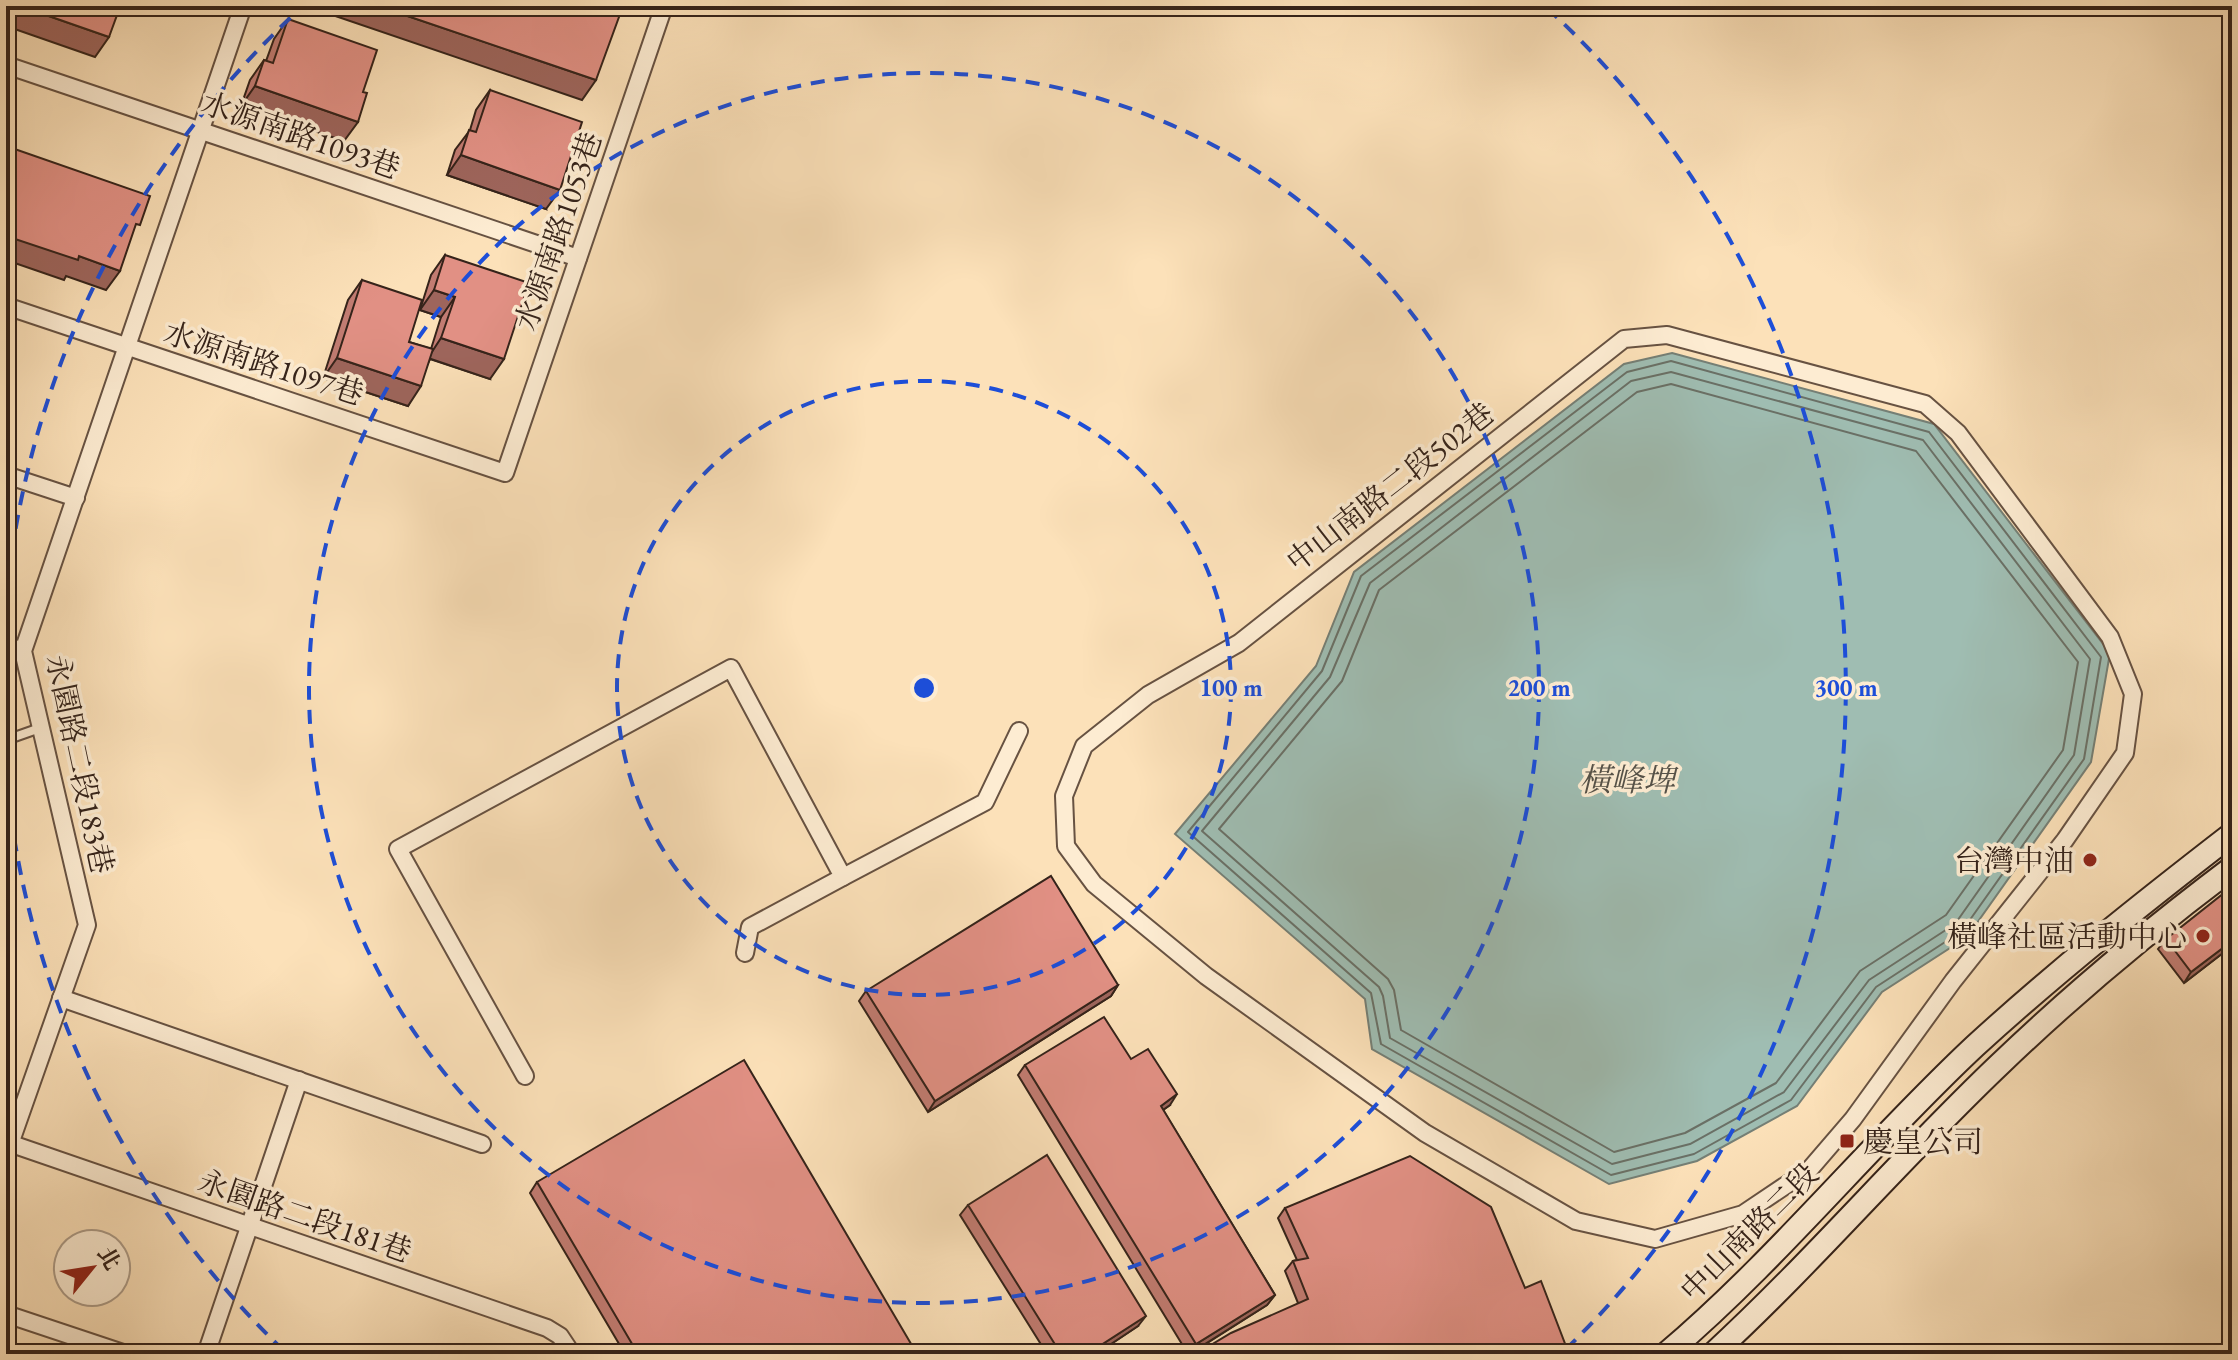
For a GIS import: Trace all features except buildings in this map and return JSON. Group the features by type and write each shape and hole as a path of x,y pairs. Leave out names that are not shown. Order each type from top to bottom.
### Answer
{"main road":[{"name":"中山南路二段","path":"1666,1354 1737,1288 1974,1048 2067,965 2232,834"},
{"name":"中山南路二段","path":"1713,1354 1758,1312 2000,1064 2151,930 2232,868"}],"street":[{"name":"永園路二段183巷","path":"8,1143 87,925 23,651 243,6"},
{"name":"水源南路1053巷","path":"505,473 664,6"},
{"name":"水源南路1093巷","path":"6,65 578,258"},
{"name":"水源南路1097巷","path":"6,306 505,473"},
{"name":"中山南路二段502巷","path":"1667,335 1925,404 1958,433 2110,637 2133,694 2125,753 2065,840 1953,981 1853,1119 1810,1169 1743,1214 1655,1239 1576,1221 1425,1133 1206,976 1094,884 1066,846 1064,796 1084,746 1148,695 1239,643 1624,339 1667,335"},
{"path":"6,475 76,498"},
{"path":"6,645 23,651"},
{"path":"525,1076 398,849 731,668 843,877"},
{"path":"745,953 750,927 985,802 1019,731"},
{"path":"61,998 482,1144"},
{"path":"206,1354 299,1080"},
{"name":"永園路二段181巷","path":"8,1143 547,1328 560,1336 572,1354"},
{"path":"6,1314 126,1354"}],"lane":[{"path":"6,740 40,728"}],"water":[{"name":"橫峰埤","path":"1672,353 1934,424 2110,653 2091,762 1967,937 1882,992 1797,1106 1697,1161 1609,1184 1372,1049 1365,999 1175,834 1316,666 1354,572 1624,364"}],"place":[{"name":"台灣中油","path":"2090,860"},
{"name":"橫峰社區活動中心","path":"2203,936"},
{"name":"慶皇公司","path":"1847,1141"}]}
